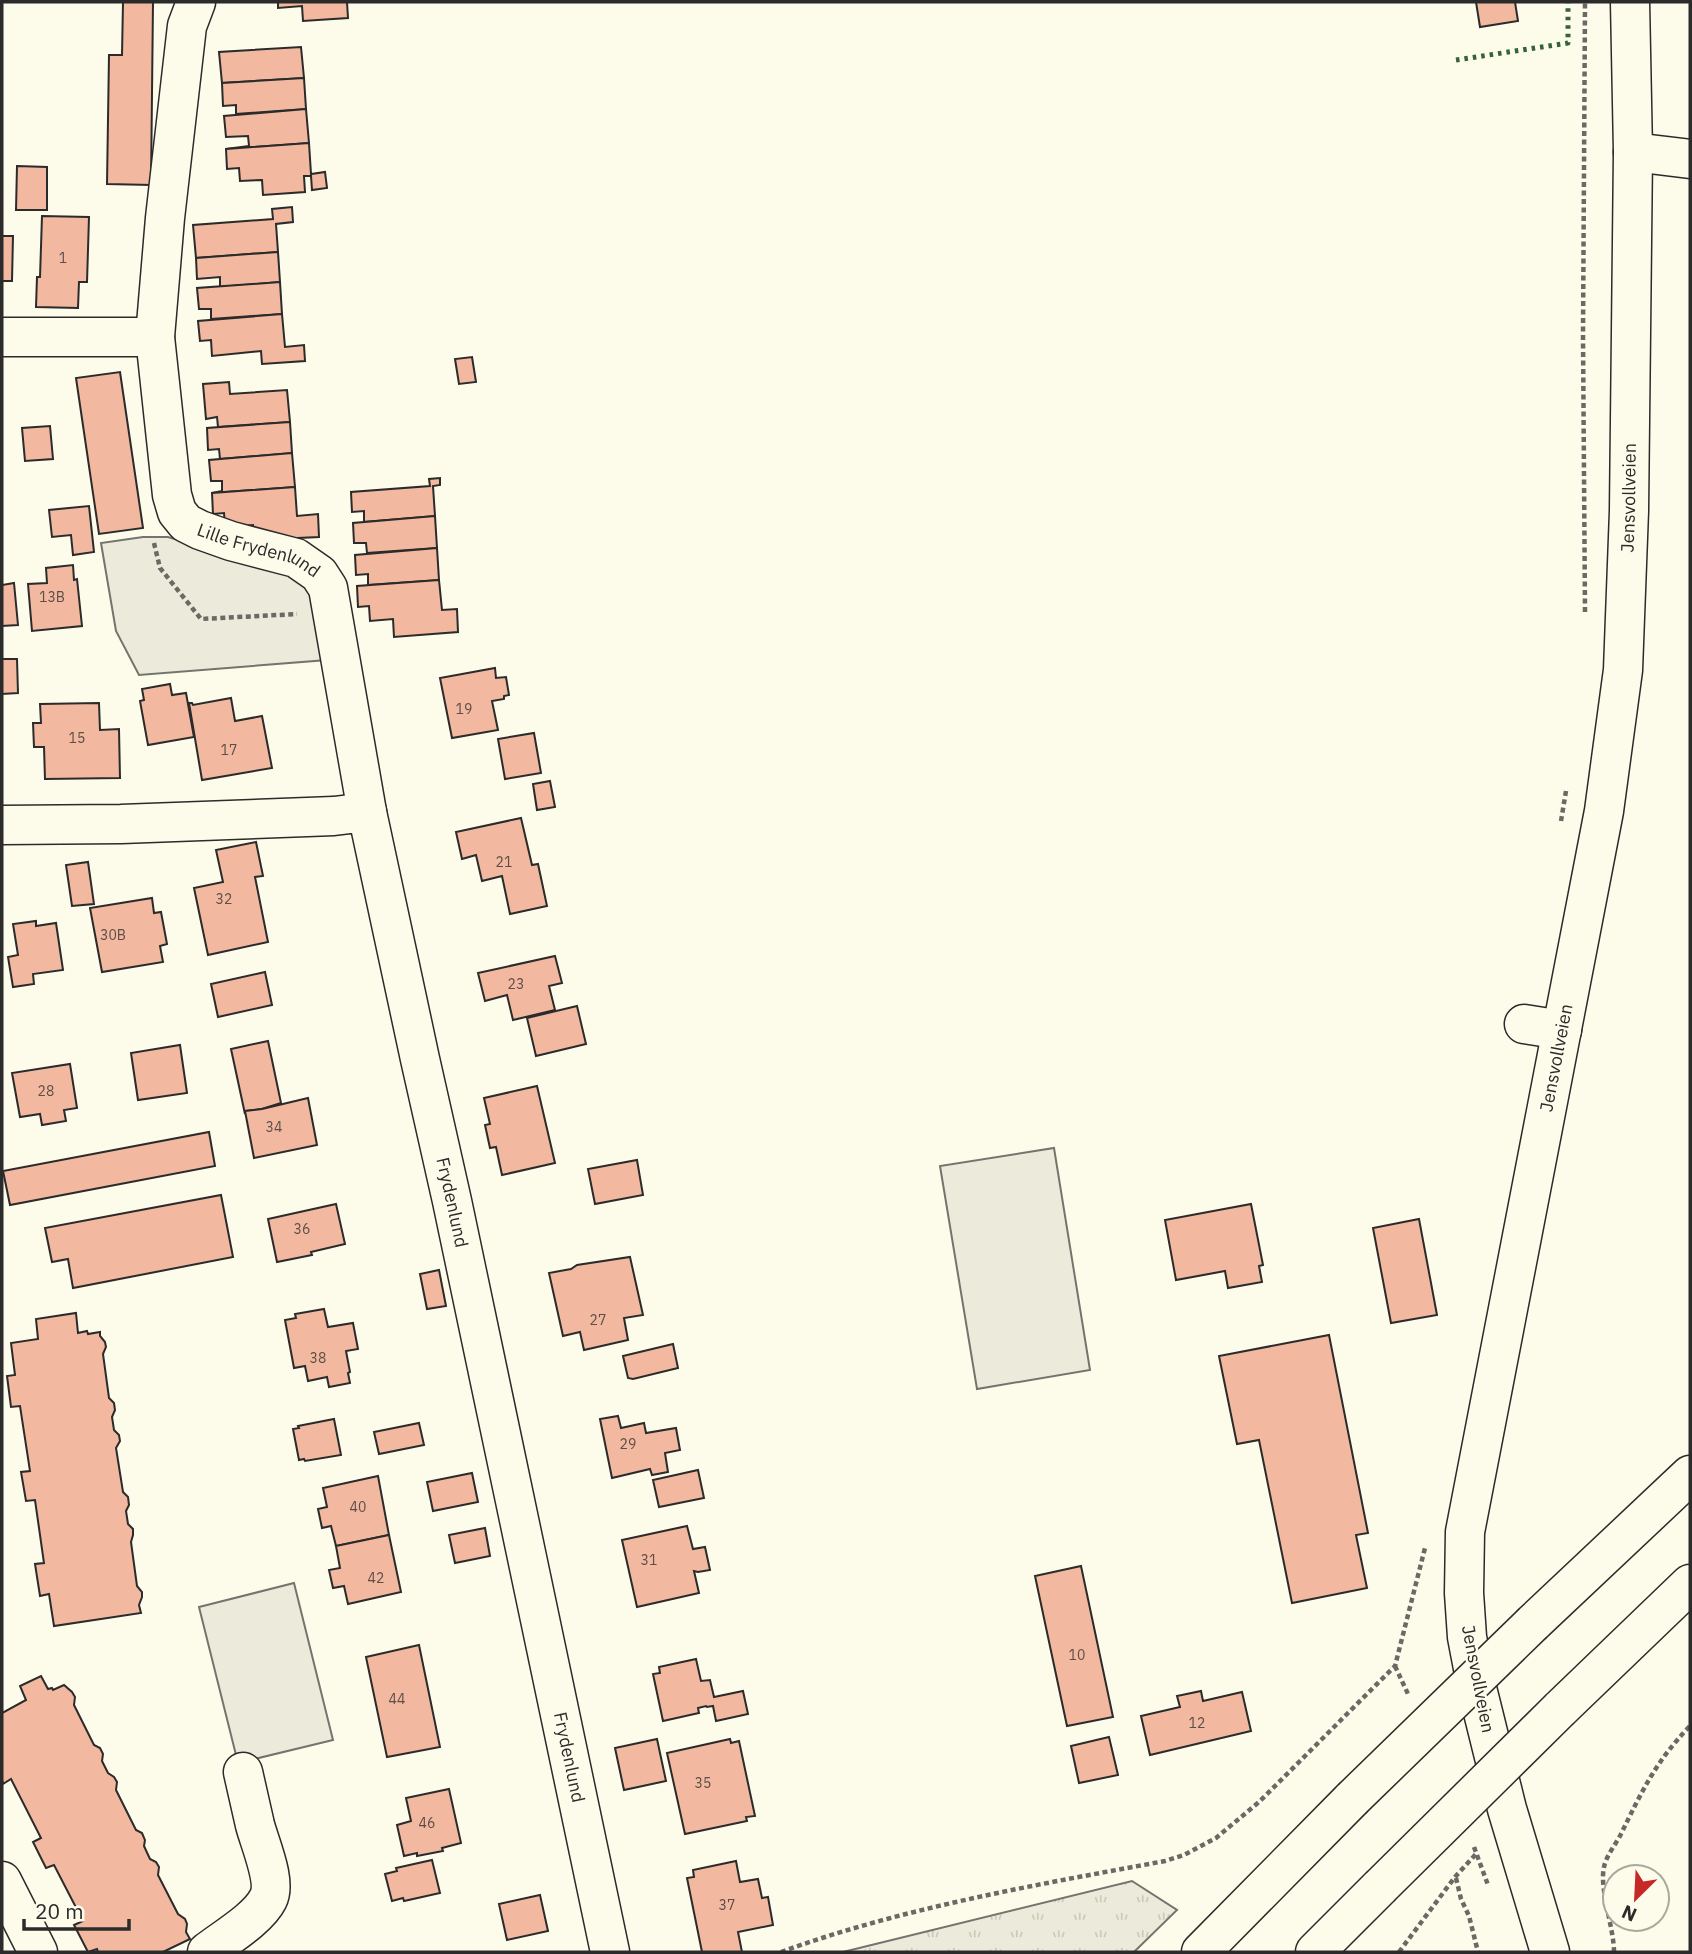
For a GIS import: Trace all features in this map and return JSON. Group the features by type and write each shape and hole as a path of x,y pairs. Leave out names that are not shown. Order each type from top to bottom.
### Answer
{"main road":[{"name":"Lille Frydenlund","path":"196,2 187,26 165,218 155,337 172,495 177,512 186,523 231,541 296,558 319,574 328,588 367,812"},
{"name":"Jensvollveien","path":"1550,1952 1507,1809 1479,1696 1467,1636 1464,1593 1465,1532 1604,811 1623,670 1629,511 1633,152 1630,2"},
{"path":"1633,152 1690,159"},
{"path":"2,337 155,337"},
{"path":"2,825 334,817 367,812"},
{"name":"Frydenlund","path":"367,812 455,1214 610,1952"},
{"path":"1524,1024 1562,1030"},
{"path":"1201,1952 1352,1799 1690,1475"},
{"path":"1315,1952 1690,1584"},
{"path":"207,1952 249,1920 267,1901 271,1892 268,1869 243,1772"},
{"path":"2,1881 38,1952"}],"path":[{"path":"1585,614 1583,335 1586,2"},
{"path":"177,512 152,537 160,568 201,619 332,612"},
{"path":"1561,824 1567,786"},
{"path":"781,1952 833,1933 891,1917 997,1893 1165,1861 1184,1855 1216,1838 1259,1801 1395,1667 1429,1536"},
{"path":"1614,1952 1614,1937 1605,1896 1604,1868 1645,1783 1658,1763 1690,1726"},
{"path":"1399,1952 1455,1877 1476,1854"},
{"path":"1455,1877 1478,1952"}],"green space":[{"path":"143,537 168,537 296,574 314,586 327,660 139,675 116,631 101,543"},
{"path":"1054,1148 1090,1370 977,1389 940,1166"},
{"path":"294,1583 333,1740 238,1763 199,1607"},
{"path":"1132,1881 1177,1910 1134,1952 843,1952"}],"building":[{"path":"123,2 153,2 151,185 107,184 109,55 122,55"},
{"path":"278,2 347,2 348,18 303,21 302,6 278,8"},
{"path":"1476,2 1515,2 1518,21 1480,27"},
{"path":"301,47 304,78 222,83 219,52"},
{"path":"304,78 306,109 236,114 236,105 223,106 222,83"},
{"path":"306,109 309,143 226,149 249,146 248,136 226,137 224,116"},
{"path":"309,143 311,174 325,172 327,188 312,190 311,176 304,176 305,192 263,195 262,180 240,181 239,168 227,169 226,149"},
{"path":"17,166 47,167 47,210 16,210"},
{"path":"292,207 293,222 276,224 278,252 196,258 193,225 273,219 272,209"},
{"path":"42,216 89,217 87,282 79,282 78,308 36,307"},
{"path":"2,236 13,236 12,281 2,281"},
{"path":"278,252 280,282 220,287 220,277 197,279 196,258"},
{"path":"280,282 282,314 211,319 211,309 199,309 197,288"},
{"path":"282,314 285,347 304,345 305,361 262,364 261,351 212,356 211,340 200,341 198,321"},
{"path":"472,357 476,382 459,384 455,359"},
{"path":"120,372 143,528 99,534 76,378"},
{"path":"229,382 230,394 287,390 290,422 218,427 217,417 206,419 203,384"},
{"path":"290,422 292,453 220,459 219,449 208,450 207,428"},
{"path":"50,426 53,459 25,461 22,428"},
{"path":"292,453 295,487 212,493 222,491 222,481 211,481 209,460"},
{"path":"440,478 440,485 433,486 435,516 364,522 364,511 352,512 351,492 430,486 429,479"},
{"path":"295,487 297,516 318,514 319,537 254,540 253,525 225,527 224,513 213,514 212,493"},
{"path":"89,506 94,552 73,555 71,535 52,537 49,510"},
{"path":"435,516 437,548 367,553 366,543 354,543 353,523"},
{"path":"437,548 439,580 368,585 368,574 356,575 355,555"},
{"path":"73,565 82,626 32,631 28,584 47,583 46,568"},
{"path":"439,580 442,610 457,609 458,632 394,637 393,619 370,621 369,606 358,607 357,586"},
{"path":"14,583 18,625 2,626 2,585"},
{"path":"2,659 17,659 18,693 2,694"},
{"path":"495,668 496,678 506,677 509,695 504,696 504,699 492,701 498,730 452,738 440,678"},
{"path":"170,684 172,695 186,693 194,737 148,745 140,701 144,700 142,689"},
{"path":"231,698 235,721 262,716 272,768 202,780 189,703 193,705"},
{"path":"99,703 100,730 119,729 120,778 45,779 44,747 34,747 33,723 41,723 40,704"},
{"path":"534,733 541,773 505,779 498,739"},
{"path":"550,781 555,807 537,810 533,784"},
{"path":"521,818 532,865 538,864 547,906 510,914 502,876 482,881 476,855 462,859 456,832"},
{"path":"256,842 263,876 255,877 268,942 208,955 194,888 223,882 216,850"},
{"path":"88,862 94,904 72,906 66,865"},
{"path":"152,898 154,913 161,912 167,944 160,946 163,962 102,972 90,908"},
{"path":"36,921 36,926 56,923 63,970 33,974 34,984 13,987 8,957 18,955 13,924"},
{"path":"555,956 562,983 549,986 555,1010 513,1020 507,995 485,1001 478,973"},
{"path":"265,972 272,1005 218,1017 211,984"},
{"path":"577,1006 586,1044 536,1056 527,1018"},
{"path":"268,1041 281,1103 245,1111 245,1114 231,1049"},
{"path":"180,1045 187,1093 138,1100 131,1053"},
{"path":"70,1064 77,1108 64,1110 66,1121 42,1125 40,1114 20,1117 12,1073"},
{"path":"537,1086 555,1163 502,1175 496,1147 490,1148 485,1125 490,1124 484,1098"},
{"path":"308,1098 317,1145 254,1158 245,1111"},
{"path":"209,1132 215,1166 10,1205 3,1171"},
{"path":"637,1160 643,1195 595,1204 588,1169"},
{"path":"221,1195 233,1257 73,1288 68,1259 52,1262 45,1228"},
{"path":"336,1204 345,1244 311,1252 312,1255 277,1262 268,1219"},
{"path":"1251,1204 1263,1265 1259,1266 1262,1282 1228,1288 1225,1271 1176,1280 1165,1220"},
{"path":"1419,1219 1437,1315 1391,1323 1373,1228"},
{"path":"630,1257 643,1315 624,1318 628,1340 584,1350 580,1332 563,1336 549,1273 571,1269 577,1265"},
{"path":"439,1270 446,1306 427,1309 420,1274"},
{"path":"324,1309 328,1327 353,1323 358,1349 346,1351 350,1383 329,1387 327,1377 308,1381 305,1366 294,1368 285,1320 296,1318 295,1314"},
{"path":"76,1313 78,1333 100,1332 105,1342 103,1354 109,1398 114,1403 114,1430 120,1441 116,1448 123,1492 128,1497 128,1524 133,1529 131,1542 137,1586 142,1592 139,1605 141,1613 54,1626 49,1594 40,1596 35,1564 44,1563 35,1500 26,1501 21,1472 30,1471 20,1406 11,1407 7,1376 15,1375 11,1343 38,1339 36,1319"},
{"path":"1329,1335 1368,1533 1356,1535 1367,1588 1292,1603 1259,1440 1237,1444 1219,1356"},
{"path":"673,1344 678,1368 628,1378 623,1356"},
{"path":"618,1416 621,1428 644,1423 646,1433 676,1428 680,1450 665,1453 668,1472 652,1475 650,1469 612,1478 600,1419"},
{"path":"334,1419 341,1455 299,1460 293,1429"},
{"path":"419,1423 424,1445 379,1454 374,1432"},
{"path":"698,1470 704,1498 659,1507 653,1480"},
{"path":"472,1473 478,1502 433,1511 427,1482"},
{"path":"378,1476 389,1535 336,1546 331,1526 322,1528 318,1509 327,1507 323,1488"},
{"path":"687,1526 693,1549 705,1547 710,1570 694,1571 699,1593 637,1607 622,1540"},
{"path":"485,1528 490,1556 455,1563 449,1535"},
{"path":"389,1535 401,1592 348,1604 344,1586 333,1588 329,1570 340,1568 336,1546"},
{"path":"1081,1566 1113,1717 1067,1726 1035,1576"},
{"path":"419,1645 440,1747 387,1757 366,1657"},
{"path":"696,1659 701,1681 710,1680 714,1697 743,1691 748,1714 716,1721 713,1706 706,1706 698,1708 699,1713 663,1721 653,1674 660,1673 659,1667"},
{"path":"41,1676 48,1689 53,1690 64,1685 75,1697 74,1705 94,1745 100,1748 103,1754 102,1761 108,1773 117,1782 116,1790 136,1830 142,1833 150,1859 159,1867 158,1875 178,1914 185,1919 186,1932 190,1939 163,1952 98,1952 97,1949 88,1952 74,1925 83,1921 54,1865 46,1868 33,1842 41,1838 11,1779 3,1784 2,1780 2,1713 26,1700 20,1686"},
{"path":"1201,1691 1203,1701 1242,1692 1251,1731 1150,1755 1141,1716 1180,1707 1177,1696"},
{"path":"1109,1737 1118,1775 1079,1783 1071,1746"},
{"path":"657,1739 666,1781 624,1790 615,1748"},
{"path":"730,1739 731,1743 739,1741 755,1816 746,1817 747,1821 685,1834 667,1753"},
{"path":"449,1789 461,1843 442,1848 443,1851 404,1856 397,1825 411,1821 406,1798"},
{"path":"432,1860 440,1893 392,1901 385,1874 397,1871 396,1868"},
{"path":"736,1861 740,1882 758,1879 762,1898 768,1897 773,1925 738,1932 742,1952 702,1952 687,1878 694,1877 693,1870"},
{"path":"540,1895 548,1931 507,1940 499,1904"}],"hedge":[{"path":"1456,60 1568,43 1568,2"}]}
